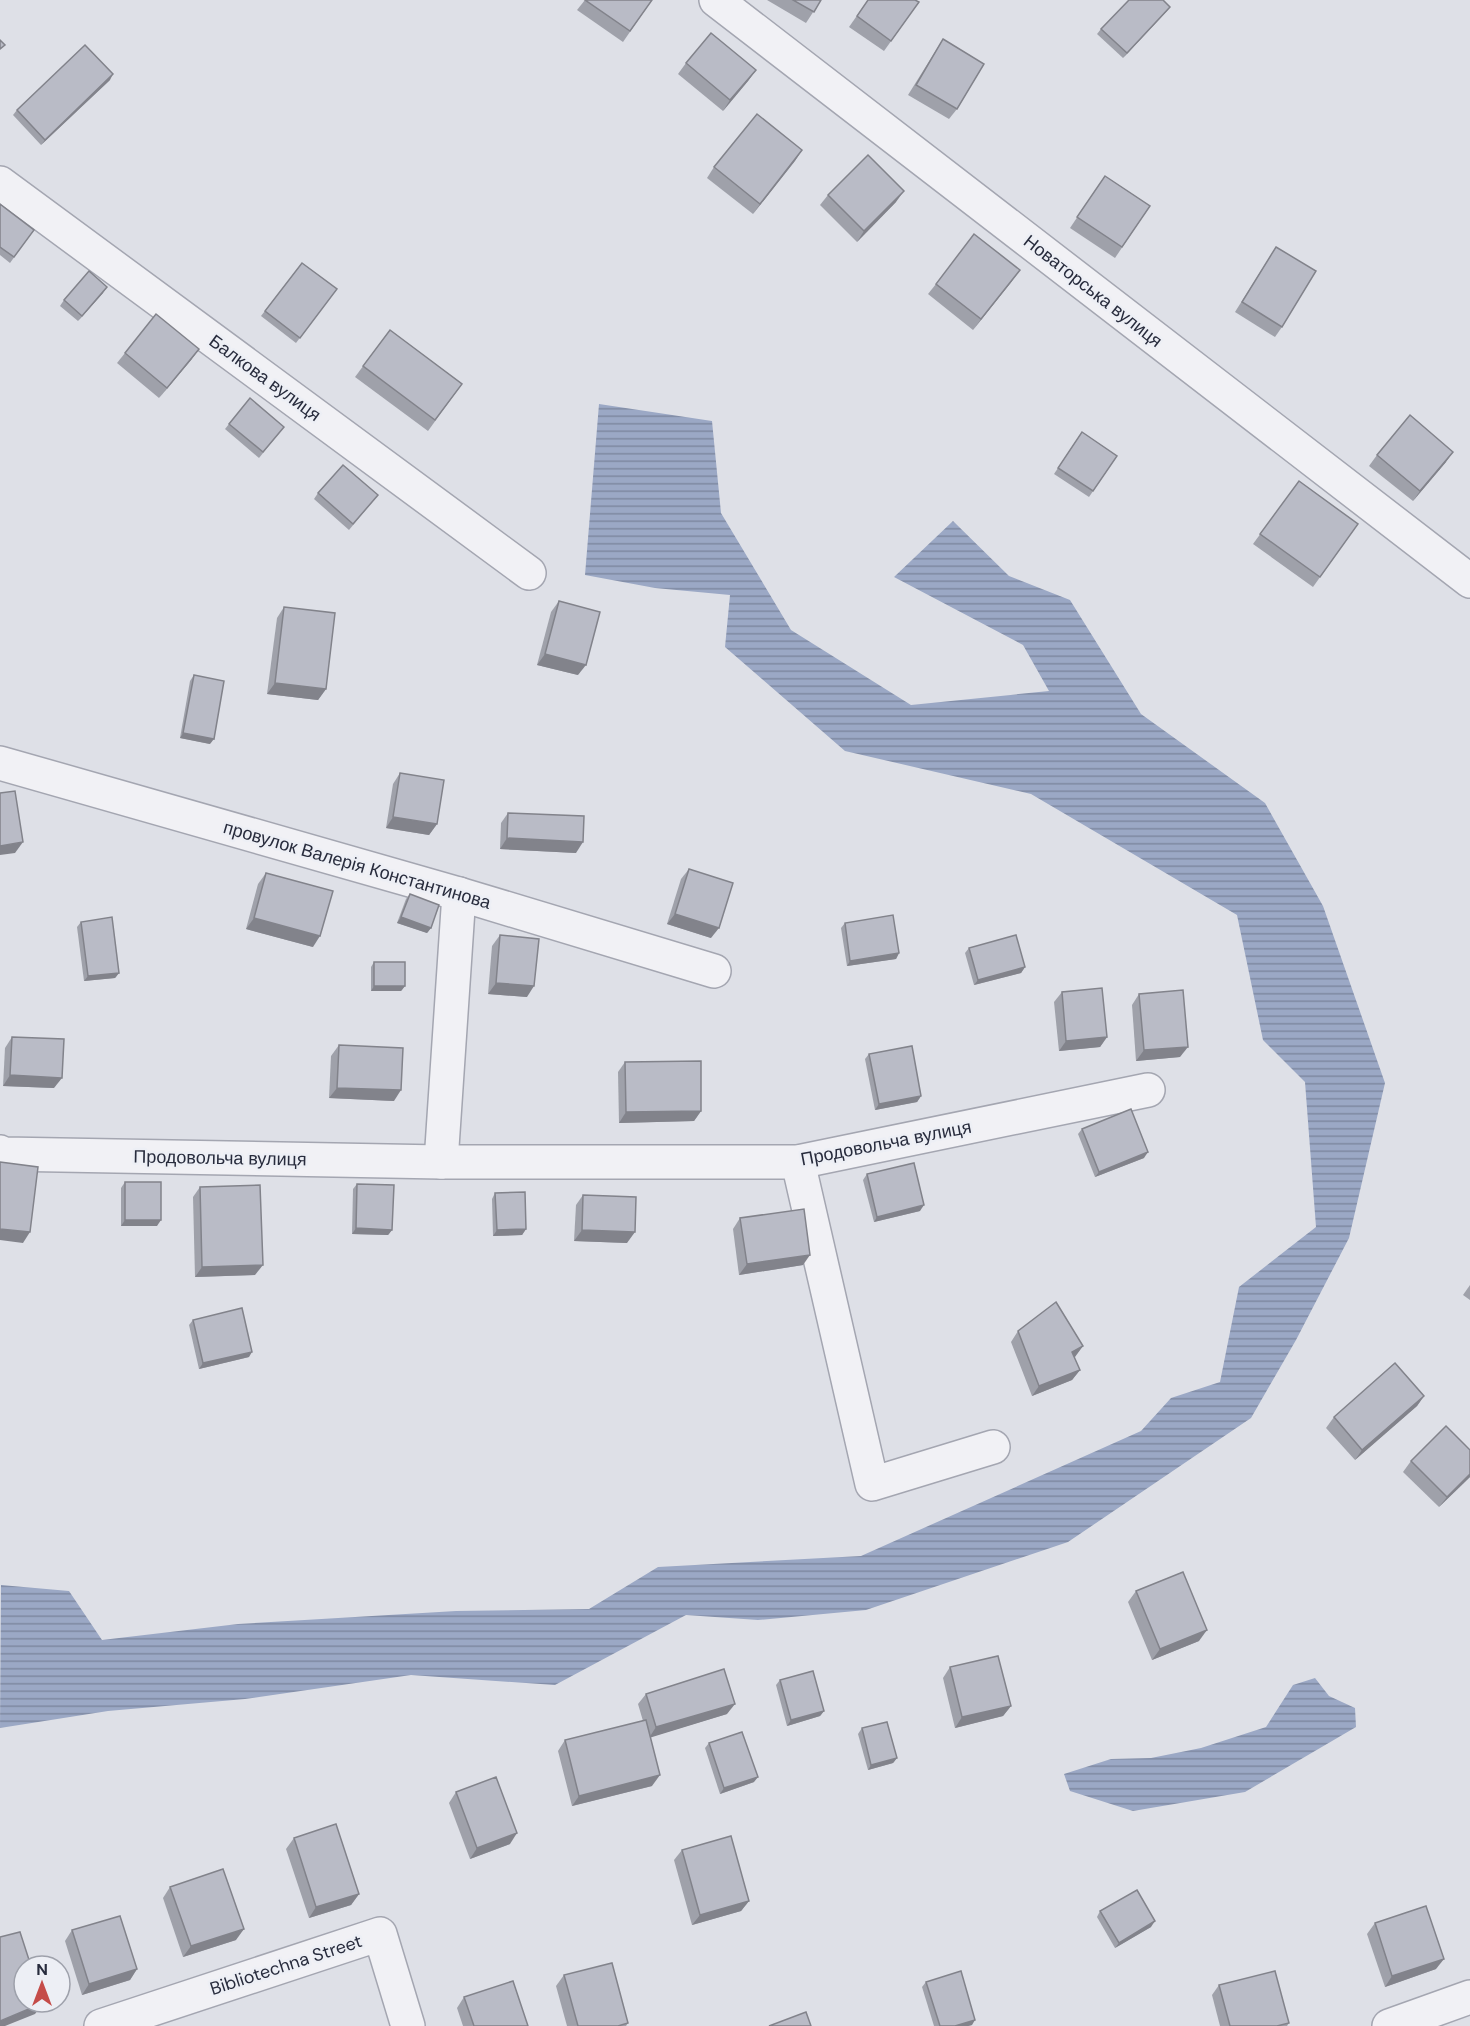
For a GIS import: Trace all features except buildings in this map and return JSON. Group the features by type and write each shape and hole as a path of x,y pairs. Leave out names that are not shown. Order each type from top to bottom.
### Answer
{"street":[{"name":"Новаторська вулиця","path":"716,0 1470,581"},
{"name":"Балкова вулиця","path":"0,183 529,573"},
{"name":"провулок Валерія Константинова","path":"0,763 459,894 714,971"},
{"path":"441,1162 459,894"},
{"name":"Продовольча вулиця","path":"0,1152 441,1162 798,1162 1148,1090"},
{"path":"798,1162 872,1484 993,1447"},
{"name":"Bibliotechna Street","path":"101,2026 380,1934 408,2026"},
{"path":"1389,2026 1470,1997"}],"water":[{"path":"599,404 712,421 721,513 791,630 911,705 1049,691 1023,645 894,577 953,521 1009,576 1070,600 1141,714 1265,803 1323,906 1385,1083 1349,1238 1296,1340 1251,1418 1068,1542 866,1610 758,1620 686,1615 555,1685 411,1675 245,1699 108,1711 0,1728 1,1585 69,1591 102,1640 238,1624 456,1611 589,1609 658,1567 861,1556 1141,1431 1171,1398 1220,1382 1239,1287 1316,1227 1305,1082 1263,1040 1237,915 1031,794 845,751 725,647 730,595 655,588 585,575"},
{"path":"1315,1678 1329,1696 1355,1708 1356,1727 1245,1792 1133,1811 1070,1791 1064,1774 1111,1759 1151,1758 1201,1748 1266,1727 1293,1685"}]}
